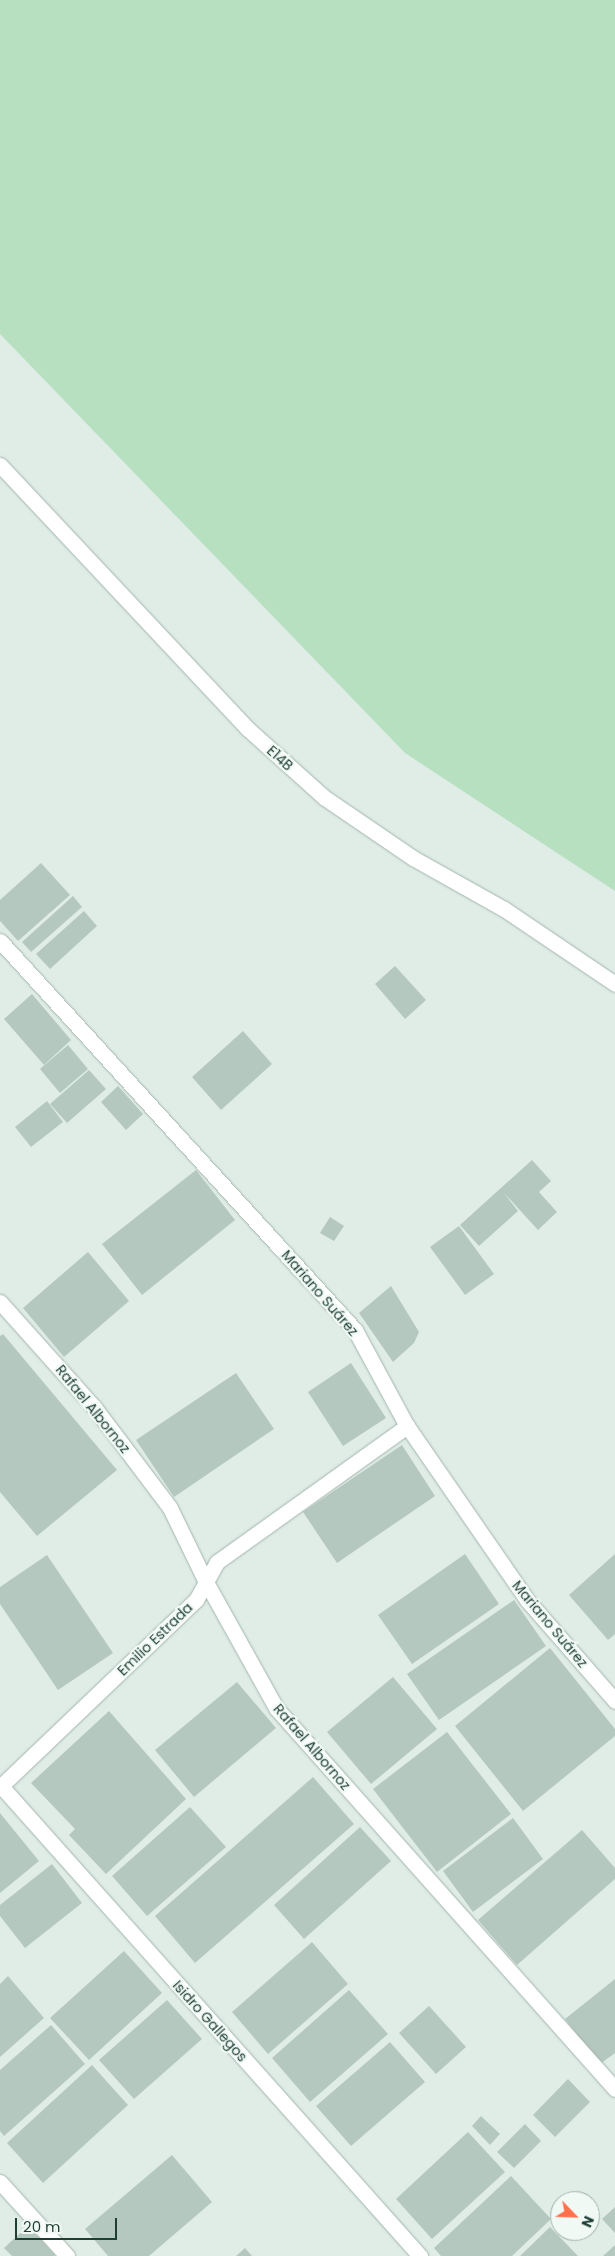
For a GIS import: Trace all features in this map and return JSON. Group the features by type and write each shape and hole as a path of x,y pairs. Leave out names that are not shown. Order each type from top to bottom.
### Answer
{"street":[{"name":"E14B","path":"0,464 248,729 325,798 413,858 504,909 615,984"},
{"name":"Mariano Suárez","path":"0,941 355,1330 407,1426 527,1600 615,1701"},
{"name":"Rafael Albornoz","path":"0,1302 94,1406 164,1500 206,1582 276,1708 615,2088"},
{"name":"Emilio Estrada","path":"1,1786 196,1600 218,1562 407,1426"},
{"name":"Isidro Gallegos","path":"1,1786 420,2256"},
{"path":"0,2182 67,2256"}],"green space":[{"path":"0,0 615,0 615,891 405,753 0,334"}],"building":[{"path":"41,863 70,895 18,941 0,921 0,900"},
{"path":"73,896 82,907 31,952 22,942"},
{"path":"84,911 97,926 50,969 36,954"},
{"path":"395,966 426,1000 405,1019 375,984"},
{"path":"32,994 71,1040 44,1065 4,1019"},
{"path":"243,1031 272,1064 221,1110 192,1077"},
{"path":"68,1045 88,1069 60,1093 40,1069"},
{"path":"89,1070 106,1089 67,1123 50,1104"},
{"path":"118,1086 143,1114 126,1130 101,1102"},
{"path":"47,1101 63,1122 31,1147 15,1127"},
{"path":"532,1160 551,1181 539,1192 557,1212 538,1230 504,1193 518,1211 479,1246 460,1225"},
{"path":"196,1170 235,1220 142,1295 102,1244"},
{"path":"330,1217 344,1226 334,1241 320,1233"},
{"path":"459,1226 494,1274 465,1295 430,1247"},
{"path":"88,1252 129,1301 64,1357 23,1308"},
{"path":"391,1286 419,1332 414,1343 393,1362 359,1313"},
{"path":"3,1334 117,1470 37,1536 0,1492 0,1336"},
{"path":"351,1363 386,1418 343,1446 308,1392"},
{"path":"236,1373 274,1429 174,1497 136,1440"},
{"path":"402,1445 435,1496 337,1563 303,1512"},
{"path":"465,1554 499,1604 412,1664 378,1615"},
{"path":"615,1554 615,1634 608,1640 569,1595"},
{"path":"47,1555 113,1653 58,1690 0,1604 0,1587"},
{"path":"514,1600 546,1646 439,1720 407,1674"},
{"path":"550,1648 615,1729 615,1736 523,1811 455,1726"},
{"path":"393,1677 437,1729 371,1784 327,1732"},
{"path":"237,1682 276,1728 194,1797 155,1750"},
{"path":"109,1711 186,1799 106,1874 69,1835 75,1829 31,1783"},
{"path":"447,1732 511,1814 437,1872 373,1789"},
{"path":"313,1777 354,1824 195,1963 155,1916"},
{"path":"190,1807 226,1847 147,1916 112,1876"},
{"path":"0,1813 39,1861 0,1893"},
{"path":"513,1818 543,1859 473,1912 443,1871"},
{"path":"360,1827 391,1861 304,1939 274,1905"},
{"path":"582,1830 615,1868 615,1879 517,1965 478,1920"},
{"path":"52,1864 82,1903 25,1948 0,1916 0,1905"},
{"path":"312,1942 348,1984 268,2054 232,2012"},
{"path":"124,1951 162,1993 89,2060 50,2018"},
{"path":"8,1976 44,2018 0,2057 0,1984"},
{"path":"615,1979 615,2053 600,2064 565,2019"},
{"path":"349,1990 388,2034 310,2102 272,2058"},
{"path":"167,2000 202,2039 134,2099 99,2060"},
{"path":"429,2006 466,2047 436,2074 399,2033"},
{"path":"51,2025 85,2064 4,2136 0,2131 0,2070"},
{"path":"390,2042 425,2082 351,2146 316,2106"},
{"path":"92,2065 128,2105 43,2183 7,2143"},
{"path":"568,2079 590,2102 555,2137 533,2115"},
{"path":"481,2116 500,2134 490,2145 472,2126"},
{"path":"525,2124 541,2141 514,2168 497,2152"},
{"path":"468,2132 505,2172 432,2239 396,2199"},
{"path":"172,2155 212,2202 149,2256 108,2256 85,2229"},
{"path":"511,2176 550,2218 512,2256 441,2256 434,2248"},
{"path":"615,2207 615,2233 602,2219"},
{"path":"28,2226 54,2256 12,2256 4,2248"},
{"path":"550,2227 550,2241 564,2241 578,2256 520,2256"},
{"path":"615,2245 615,2256 603,2256"},
{"path":"245,2248 252,2256 236,2256"}]}
